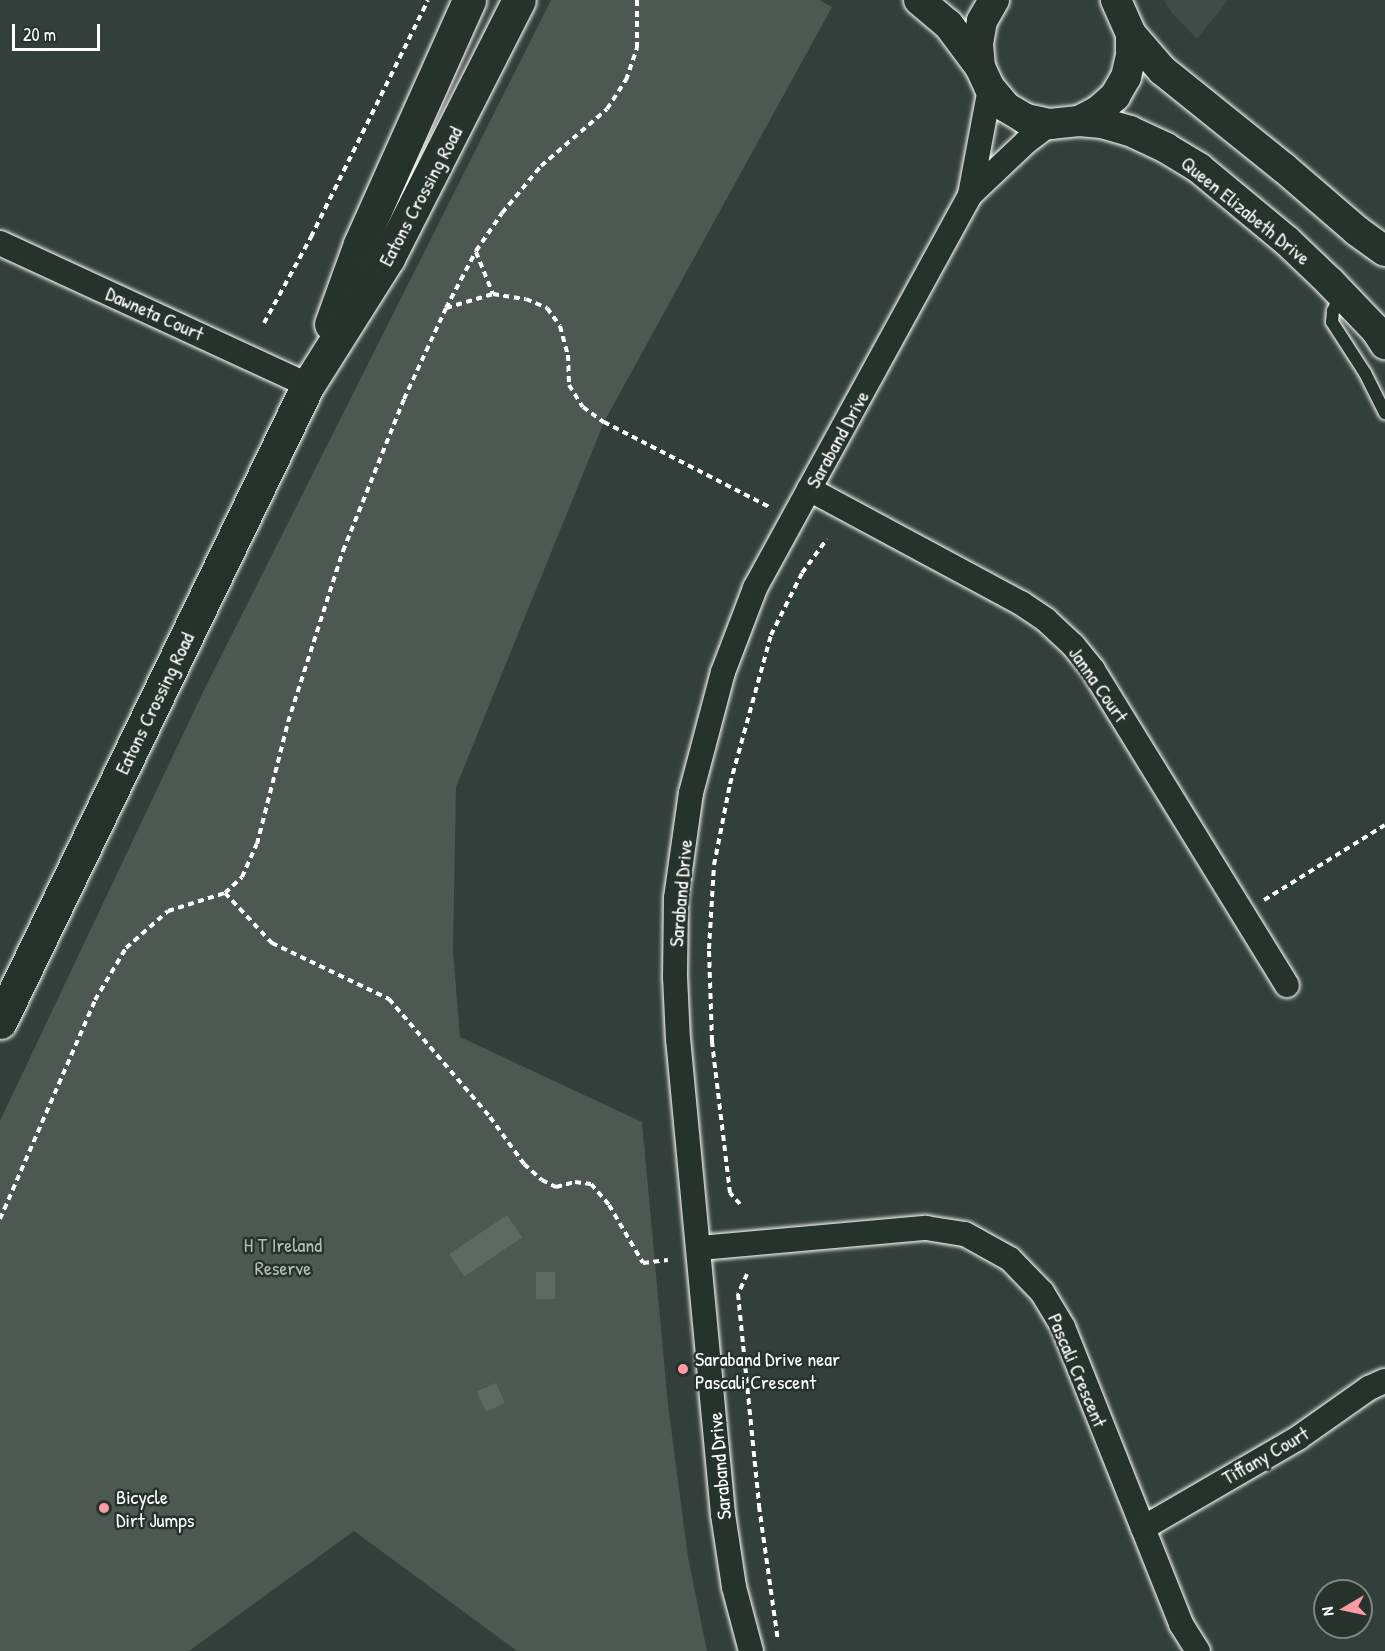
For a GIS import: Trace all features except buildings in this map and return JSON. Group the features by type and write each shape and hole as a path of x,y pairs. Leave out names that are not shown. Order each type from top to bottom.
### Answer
{"main road":[{"name":"Eatons Crossing Road","path":"0,1022 308,386 360,244 469,0"},
{"name":"Eatons Crossing Road","path":"308,386 388,258 519,0"}],"street":[{"path":"920,0 948,24 985,77"},
{"path":"985,77 978,44 982,21 994,0"},
{"path":"1116,0 1131,34 1162,70 1284,168 1357,231 1385,251"},
{"path":"1064,123 1098,111 1120,87 1131,56 1131,34"},
{"name":"Queen Elizabeth Drive","path":"985,77 1006,107 1026,119 1116,125 1179,155 1221,185 1342,293 1376,330 1385,345"},
{"name":"Saraband Drive","path":"970,195 983,111 985,77"},
{"name":"Saraband Drive","path":"751,1651 734,1587 723,1514 678,1040 675,977 676,898 691,793 723,672 755,588 970,195 1026,142 1064,123"},
{"name":"Dawneta Court","path":"0,243 308,386"},
{"name":"Janna Court","path":"809,489 1021,603 1046,620 1073,645 1094,670 1287,985"},
{"name":"Pascali Crescent","path":"699,1248 926,1228 965,1234 1010,1259 1042,1292 1063,1327 1181,1624 1198,1651"},
{"name":"Tiffany Court","path":"1143,1528 1298,1438 1369,1388 1385,1381"}],"lane":[{"path":"1342,293 1333,311 1332,322 1365,373 1385,413"}],"path":[{"path":"264,323 311,237 428,0"},
{"path":"0,1219 95,1000 126,948 168,910 225,893 242,877 257,844 291,712 343,551 404,399 446,308 476,251 502,213 541,166 607,110 626,80 637,48 637,0"},
{"path":"476,251 493,294"},
{"path":"446,308 493,294 526,299 547,308 560,326 568,355 569,385 583,407 604,422 793,519"},
{"path":"740,1204 730,1193 712,1041 709,950 714,865 730,784 771,635 802,573 827,539"},
{"path":"1242,913 1385,825"},
{"path":"225,893 272,943 389,999 490,1117 524,1164 542,1180 556,1186 575,1182 591,1184 609,1204 643,1263 668,1260"},
{"path":"747,1274 738,1294 759,1506 780,1651"}],"shaded area":[{"path":"1164,0 1228,0 1197,39 1171,12"}],"green space":[{"name":"H T Ireland Reserve","path":"551,0 819,0 832,7 604,422 456,787 453,951 460,1037 642,1122 668,1405 688,1557 707,1651 517,1651 354,1531 189,1651 0,1651 0,1121 204,690"}],"place":[{"name":"Saraband Drive near Pascali Crescent","path":"683,1369"},
{"name":"Bicycle Dirt Jumps","path":"104,1508"}]}
